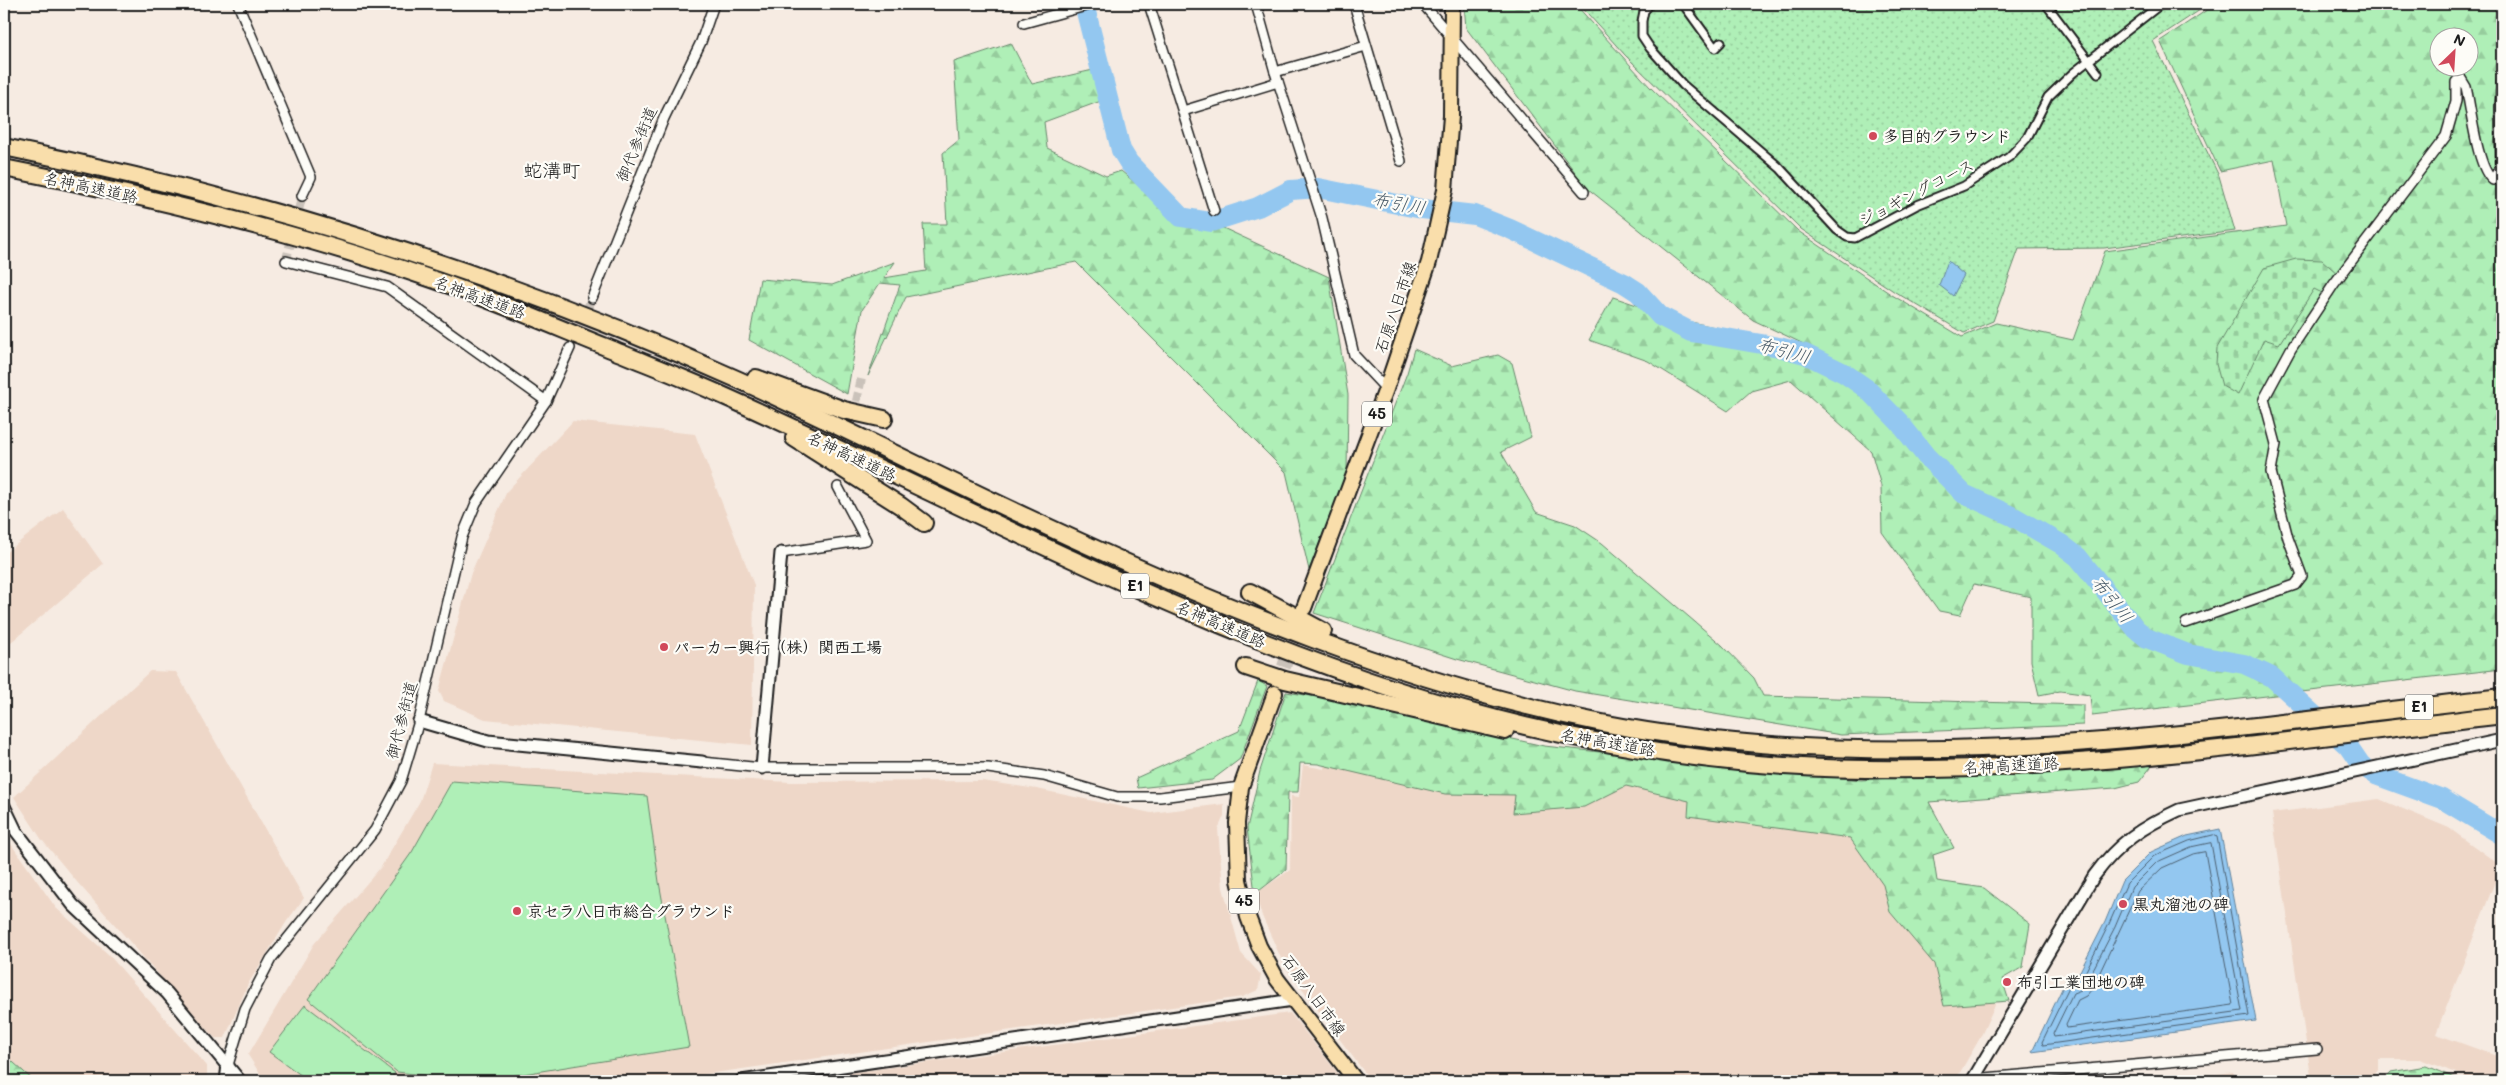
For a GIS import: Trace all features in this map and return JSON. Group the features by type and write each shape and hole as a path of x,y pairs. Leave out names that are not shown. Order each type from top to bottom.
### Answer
{"highway":[{"name":"名神高速道路","path":"4,147 111,169 319,223 441,262 606,324 739,380 1042,524 1257,618 1356,654 1529,706 1659,732 1786,746 1876,750 1959,750 2142,738 2502,697"},
{"name":"名神高速道路","path":"4,168 98,187 315,242 444,283 713,391 1036,542 1250,637 1326,666 1447,705 1525,726 1598,741 1712,760 1784,766 1857,769 1961,768 2144,757 2502,715"},
{"path":"606,324 844,410 884,419"},
{"path":"713,391 730,406 795,439 901,506 924,523"},
{"path":"1250,592 1310,626 1334,636 1356,654"},
{"path":"1246,667 1285,680 1477,725 1570,743 1712,760"}],"main road":[{"name":"石原八日市線","path":"1304,608 1386,389 1425,278 1442,203 1451,116 1452,4"},
{"name":"石原八日市線","path":"1275,693 1241,787 1237,823 1239,880 1248,917 1259,946 1277,979 1356,1081"}],"street":[{"path":"238,4 311,178 302,196"},
{"name":"御代参街道","path":"592,298 664,118 701,42 714,4"},
{"path":"1024,23 1093,4"},
{"path":"1149,4 1214,211"},
{"path":"1256,4 1314,196 1354,355 1386,389"},
{"path":"1354,4 1401,161"},
{"path":"1423,4 1584,192"},
{"name":"ジョギングコース","path":"1650,4 1644,10 1642,21 1642,36 1650,48 1683,85 1780,168 1837,230 1846,237 1855,238 1917,205 1964,186 2009,157 2027,138 2048,96 2089,60 2161,4"},
{"path":"1686,4 1686,8 1715,48 1721,42"},
{"path":"2046,4 2098,73"},
{"path":"1275,72 1366,46"},
{"path":"2186,623 2294,585 2302,576 2288,538 2271,472 2276,444 2264,399 2287,356 2334,284 2446,136 2456,101 2456,82 2460,78 2466,87 2482,163 2487,176 2493,180 2501,166 2500,107 2502,82"},
{"path":"1183,112 1278,82"},
{"path":"286,260 387,287 546,401"},
{"name":"御代参街道","path":"226,1081 228,1065 245,1009 271,959 300,920 328,890 375,830 401,780 419,721 462,537 476,503 546,401 570,348"},
{"path":"762,768 781,552 866,540 838,487"},
{"path":"419,721 488,741 762,768 988,768 1044,776 1117,797 1160,798 1241,787"},
{"path":"1972,1080 2094,876 2110,854 2149,824 2179,810 2401,764 2502,740"},
{"path":"4,806 16,832 73,905 167,993 240,1081"},
{"path":"740,1081 1292,1000"},
{"path":"1972,1080 2317,1049"}],"shaded area":[{"path":"573,421 695,434 754,585 752,745 485,719 444,701 439,691 471,573 507,491"},
{"path":"63,508 103,564 4,648 4,554"},
{"path":"150,671 176,672 304,898 287,921 248,984 225,1038 215,1038 77,882 42,840 14,797"},
{"path":"1327,728 1853,799 1984,950 1995,1005 1980,1038 1955,1081 1371,1081 1284,965 1262,916 1255,894 1290,870 1291,796 1299,797 1303,765 1324,769"},
{"path":"432,763 791,782 982,781 1037,789 1151,813 1224,804 1224,816 1218,829 1223,888 1241,953 1261,975 1258,990 1242,997 658,1081 268,1081 262,1077 248,1055 314,944 381,867 420,801"},
{"path":"2379,799 2449,828 2501,866 2436,1034 2502,1058 2502,1081 2476,1081 2420,1059 2379,1059 2378,1070 2370,1081 2315,1081 2311,1076 2272,813"},
{"path":"4,834 56,908 108,954 207,1066 207,1081 34,1081 4,1054"},
{"path":"1290,1013 1344,1081 790,1081"},
{"path":"2233,1072 2234,1081 2164,1081"}],"green space":[{"path":"1464,4 1575,4 1650,87 1798,231 1892,295 1962,337 1996,323 2073,340 2105,251 2286,226 2274,160 2220,171 2160,41 2216,4 2493,4 2502,28 2502,669 2092,716 2090,695 2060,691 2039,695 2031,661 2031,597 1974,584 1960,615 1939,611 1882,532 1881,486 1871,451 1791,380 1751,391 1728,411 1648,361 1589,340 1613,297 1681,320 1808,346 1753,320 1587,188 1466,28"},
{"path":"1579,4 2209,4 2153,41 2219,176 2235,231 2104,248 2019,249 1993,321 1964,333 1895,292 1801,229 1625,55"},
{"path":"1011,43 1032,84 1093,70 1101,101 1044,122 1047,148 1106,176 1121,171 1190,228 1223,228 1329,277 1348,395 1347,473 1309,570 1286,472 1076,262 906,297 868,376 900,285 880,283 862,310 847,394 749,340 760,279 832,285 895,262 884,278 926,271 923,224 947,224 943,153 959,140 954,62"},
{"path":"2296,259 2322,260 2337,273 2324,294 2314,289 2279,344 2264,339 2238,395 2222,386 2216,364 2217,348 2264,268"},
{"path":"1414,349 1452,366 1498,355 1512,363 1531,437 1501,452 1536,512 1575,525 1602,543 1722,645 1754,678 1763,696 2083,705 2083,725 1841,735 1575,691 1457,659 1314,613 1407,373"},
{"path":"1258,681 1267,686 1240,759 1212,780 1138,788 1136,778 1239,731"},
{"path":"1286,692 1338,700 1544,746 1861,780 2150,762 2151,767 2139,782 2115,788 1929,802 1954,848 1933,855 1937,881 1984,888 2030,924 2023,967 2002,979 2009,1001 1944,1006 1934,964 1890,912 1883,885 1850,838 1688,816 1689,801 1626,786 1584,807 1513,813 1515,795 1445,794 1318,764 1300,763 1298,792 1288,792 1286,870 1255,894 1247,828 1260,771"},
{"name":"京セラ八日市総合グラウンド","path":"452,781 647,796 659,882 689,1047 480,1081 450,1081 439,1077 397,1072 308,999 412,852"},
{"path":"305,1005 395,1073 389,1081 309,1081 269,1052"},
{"path":"4,1054 34,1081 4,1081"},
{"path":"2426,1066 2462,1081 2383,1081 2391,1072"}],"water":[{"path":"1948,261 1964,275 1953,296 1939,285"},
{"path":"2220,829 2256,1021 2032,1052 2067,978 2075,981 2105,922 2122,881 2151,852 2187,836"}],"waterway":[{"name":"布引川","path":"1084,4 1121,150 1129,163 1181,217 1211,222 1258,207 1291,190 1318,188 1422,209 1475,215 1510,229 1624,283 1638,292 1660,316 1691,332 1779,347 1805,354 1844,373 1867,389 1899,422 1926,456 1964,494 2014,517 2061,544 2078,557 2136,629 2147,638 2188,654 2244,664 2272,677 2348,746 2361,765 2376,775 2442,799 2502,835"}],"tunnel":[{"path":"286,261 302,196"},
{"path":"570,348 592,298"},
{"path":"845,454 862,376"},
{"path":"1277,687 1299,623"}],"place":[{"name":"多目的グラウンド","path":"1873,136"},
{"name":"パーカー興行（株）関西工場","path":"664,647"},
{"name":"黒丸溜池の碑","path":"2123,904"},
{"name":"京セラ八日市総合グラウンド","path":"517,911"},
{"name":"布引工業団地の碑","path":"2007,982"}],"district":[{"name":"蛇溝町","path":"552,170"}]}
